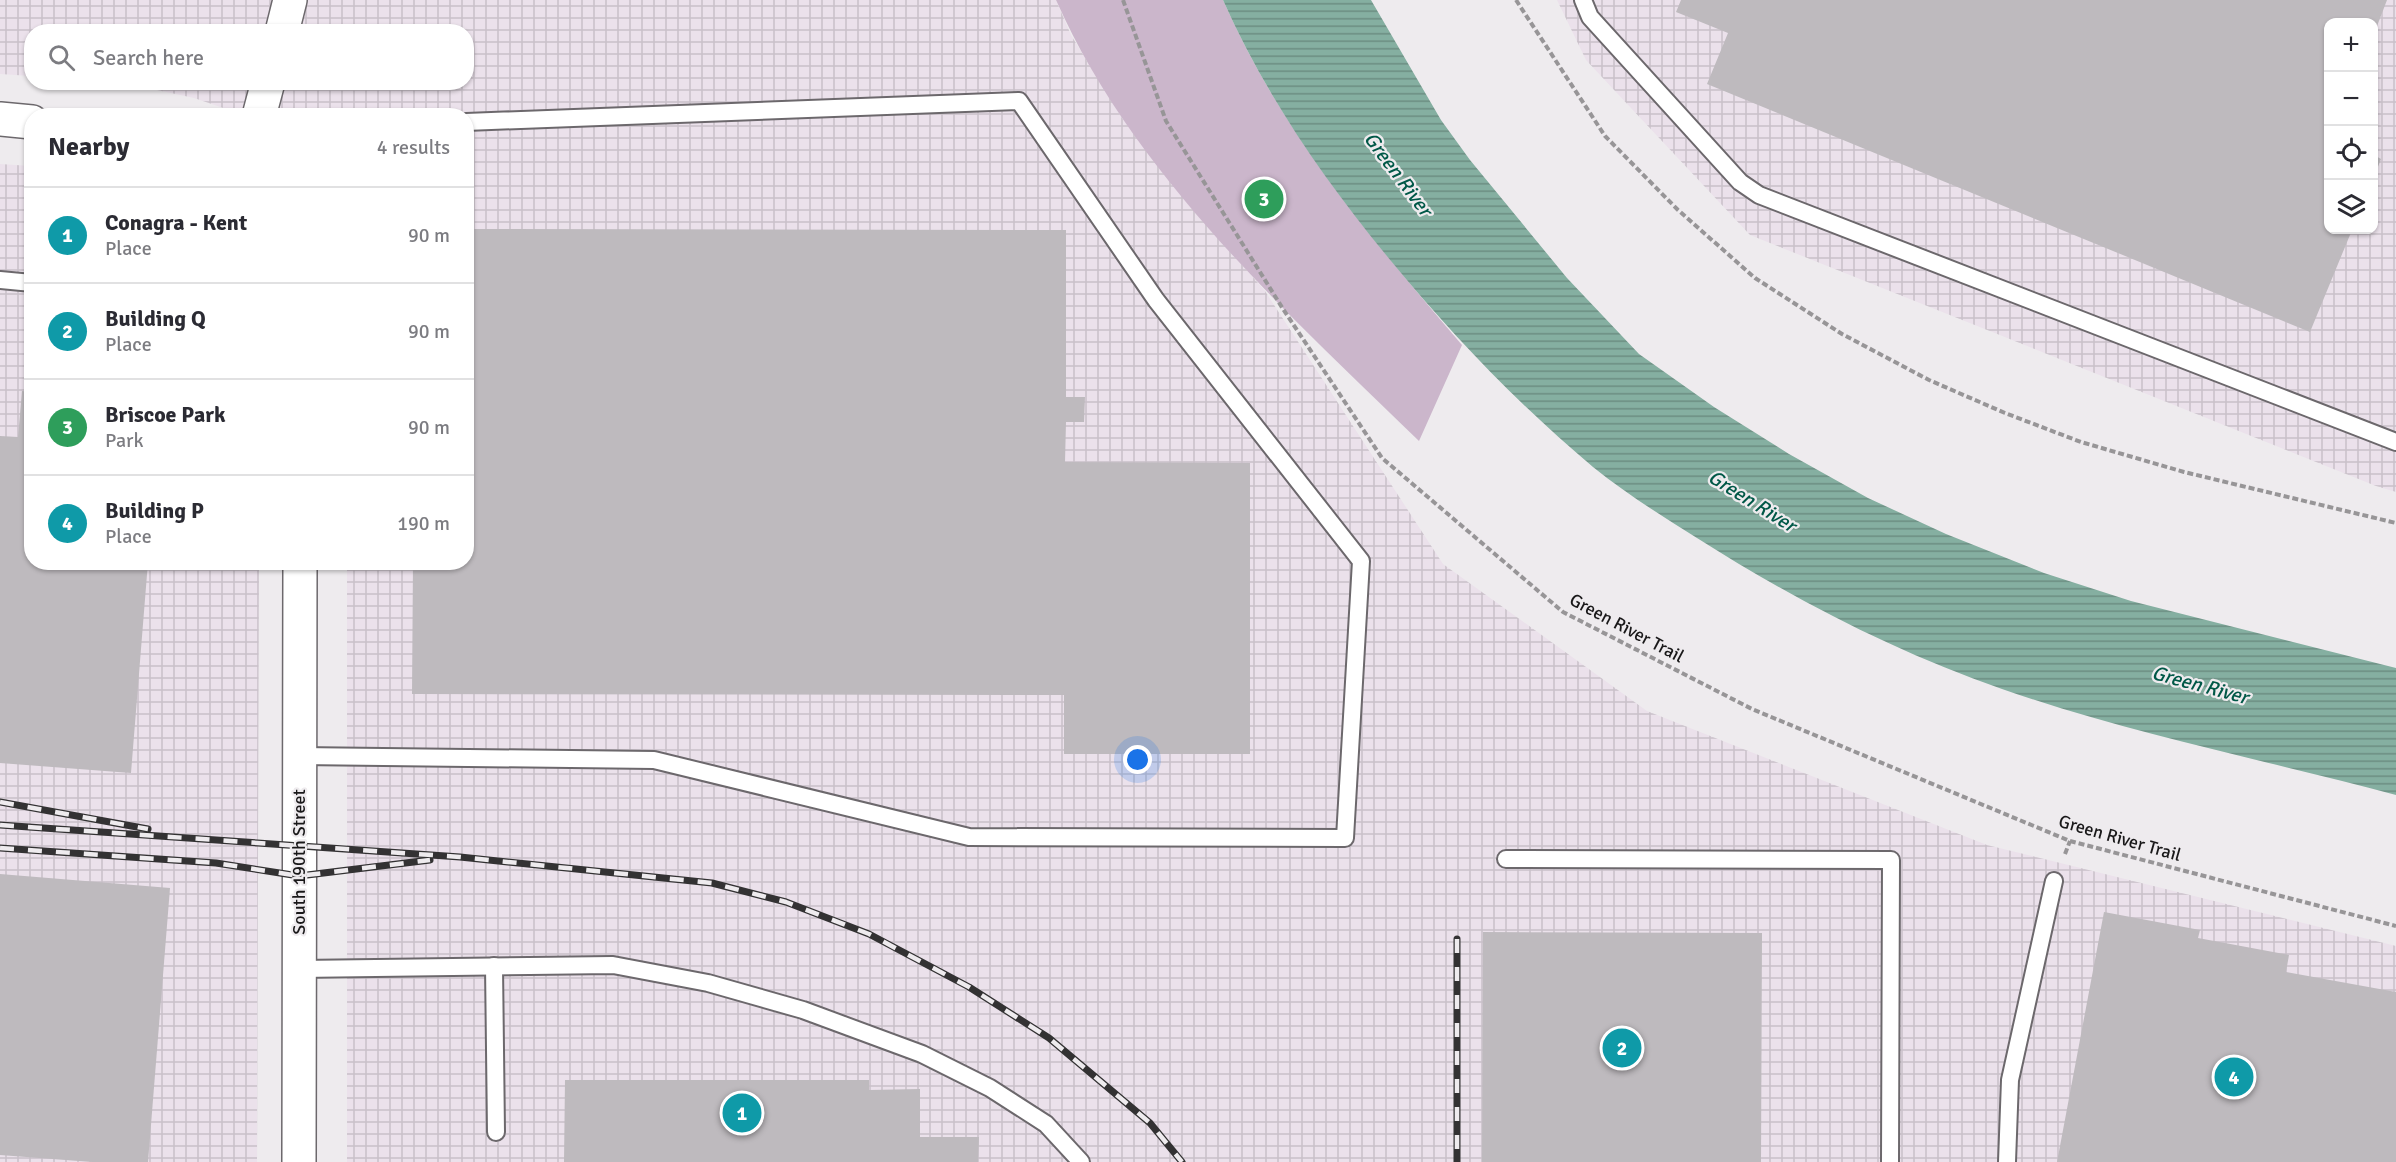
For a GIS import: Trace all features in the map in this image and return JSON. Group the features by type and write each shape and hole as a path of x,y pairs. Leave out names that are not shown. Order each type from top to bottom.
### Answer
{"street":[{"path":"284,24 290,0"},
{"path":"261,108 266,90"},
{"path":"0,119 24,121"},
{"name":"South 190th Street","path":"299,1162 300,570"}],"lane":[{"path":"1583,0 1590,17 1740,182 1759,195 2394,436"},
{"path":"299,756 654,760 969,837 1345,838 1361,561 1156,300 1019,101 474,122"},
{"path":"0,280 24,282"},
{"path":"1506,859 1891,860 1890,1162"},
{"path":"2007,1162 2010,1080 2054,881"},
{"path":"299,969 613,965 708,982 804,1010 922,1054 990,1088 1046,1124 1081,1162"},
{"path":"494,966 496,1132"}],"path":[{"name":"Green River Trail","path":"1123,0 1166,121 1283,309 1382,458 1563,612 1752,709 2070,841 2396,926"},
{"path":"1516,0 1605,136 1678,210 1755,278 1842,334 1929,380 2005,413 2081,442 2184,472 2396,523"}],"shaded area":[{"path":"0,0 1056,0 1071,35 1122,118 1209,227 1265,291 1443,564 1647,711 1987,845 2396,946 2396,1162 347,1162 347,570 474,570 474,108 223,108 194,98 157,90 474,90 474,24 24,24 24,76 0,74"},
{"path":"1056,0 1223,0 1246,49 1300,139 1361,223 1462,345 1419,441 1266,290 1169,182 1126,124 1088,64"},
{"path":"1557,0 2396,0 2396,492 2376,486 1750,235 1586,60"},
{"path":"0,164 24,166 24,570 259,570 257,1162 0,1162"}],"water":[{"name":"Green River","path":"1223,0 1371,0 1441,120 1470,160 1567,278 1639,354 1714,407 1789,454 1868,498 1946,534 2044,573 2131,601 2396,668 2396,795 2100,720 1962,674 1884,641 1807,603 1644,504 1593,467 1539,419 1463,343 1391,261 1343,200 1298,136 1258,70"}],"building":[{"path":"1681,0 2387,0 2378,24 2378,18 2324,18 2324,234 2350,234 2310,332 1707,84 1728,33 1676,12"},
{"path":"474,229 1066,230 1066,397 1085,397 1084,422 1066,422 1065,462 1250,463 1250,754 1064,754 1064,695 412,694 413,570 474,570"},
{"path":"22,391 24,391 24,570 147,570 131,773 0,763 0,436 18,437"},
{"path":"0,874 170,888 148,1162 92,1162 0,1155"},
{"path":"2104,912 2200,930 2198,938 2289,955 2286,972 2396,992 2396,1162 2057,1162"},
{"path":"1483,932 1762,933 1761,1162 1482,1162"},
{"path":"565,1080 869,1080 869,1090 920,1089 920,1137 979,1137 978,1162 564,1162"}],"railway":[{"path":"0,802 148,829"},
{"path":"0,825 460,857 712,883 786,902 869,934 969,987 1049,1038 1150,1123 1182,1162"},
{"path":"0,848 216,863 299,876 430,860"},
{"path":"1457,939 1457,1162"}],"place":[{"name":"Briscoe Park","path":"1264,199"},
{"name":"Building Q","path":"1622,1048"},
{"name":"Building P","path":"2234,1077"},
{"name":"Conagra - Kent","path":"742,1113"}]}
